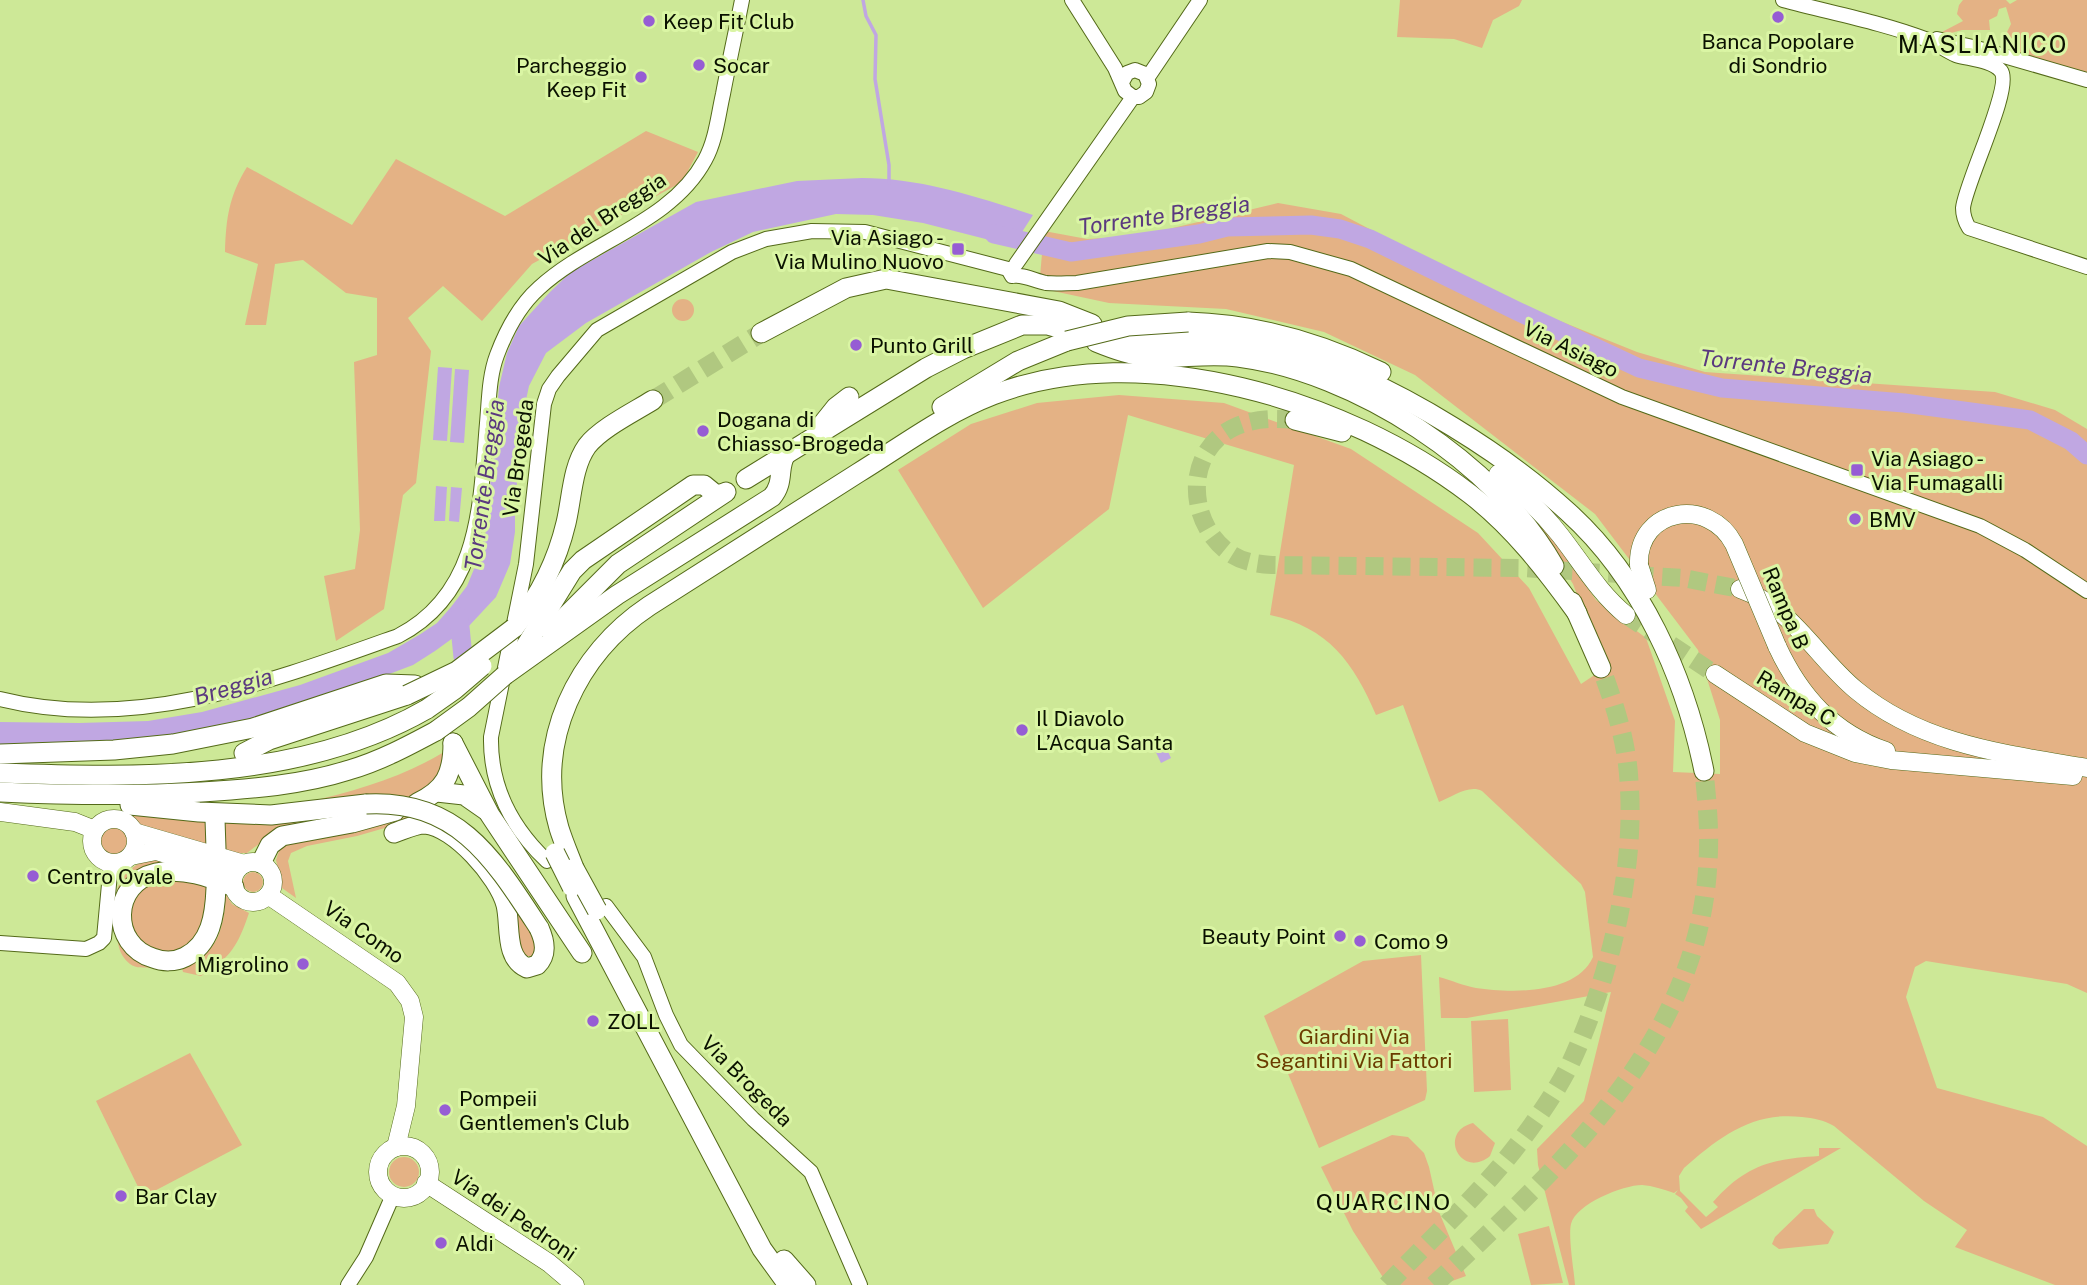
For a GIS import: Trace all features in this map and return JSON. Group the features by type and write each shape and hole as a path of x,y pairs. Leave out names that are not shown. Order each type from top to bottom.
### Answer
{"highway":[{"path":"761,333 802,318 846,288 886,279 1065,312 1123,353 1149,357 1221,355 1267,362 1333,384 1506,471"},
{"path":"934,298 965,294"},
{"path":"788,1285 757,1239 576,896 551,857 542,794 545,733 569,672 602,629 641,598 970,389 1069,336 1128,326 1188,322 1234,326 1332,351 1379,371 1447,411 1506,471"},
{"path":"988,324 1048,325 1069,336"},
{"path":"746,479 926,368 987,338 1022,325"},
{"path":"1117,335 1149,341 1222,338 1261,344 1355,375 1414,404 1468,436 1506,471 1581,525 1624,578 1659,636 1687,703"},
{"path":"806,1285 766,1234 601,908 574,868 559,828 554,804 553,778 555,747 562,716 575,683 619,628 649,606 941,420 982,400 1038,381 1089,374 1160,375 1222,384 1285,399 1344,421 1426,463 1471,495 1518,539 1577,613"},
{"path":"811,439 836,407 849,397"},
{"path":"0,773 156,772 267,764 344,747 398,725 427,709 472,676 514,628 538,593 556,555 578,464 586,447 599,434 653,400"},
{"path":"1399,416 1460,460 1506,500 1546,553 1601,668"},
{"path":"1296,419 1376,445 1471,495"},
{"path":"539,640 617,595 772,497 779,489 786,454"},
{"path":"33,794 167,793 291,783 362,766 398,751 436,731 469,707 505,675 618,564 725,492 715,494 704,485 693,485 595,550 572,571 539,640"},
{"path":"1647,590 1662,625 1687,703 1704,771"},
{"path":"244,753 276,738 457,671 514,628"},
{"path":"0,754 114,750 173,744 253,727 386,684 411,690"},
{"path":"417,803 437,792 450,770 453,743 490,814 582,953"},
{"path":"0,792 235,814 302,813 366,804 414,808 439,817 463,831 495,863 539,928 544,942 544,956 537,965 527,968 518,962 513,952 502,895 471,852 445,831 428,824 394,833"},
{"path":"437,792 464,794 490,814"},
{"path":"252,864 282,835 352,823 394,811"},
{"path":"215,819 216,849"},
{"path":"164,872 192,872 228,886 208,932 197,950 185,957 168,961 152,958 140,952 127,938 121,918 123,901 134,885 144,877 164,872"}],"main road":[{"path":"1506,471 1560,536 1598,589 1626,615"},
{"name":"Rampa B","path":"1647,590 1639,565 1643,542 1658,523 1667,517 1684,513 1712,520 1721,526 1734,544 1777,646 1800,689 1817,709 1836,726 1878,748 1941,764"},
{"path":"1740,589 1776,608 1845,681 1879,707 1914,727 1976,747 2087,768"},
{"name":"Rampa C","path":"1715,674 1797,728 1828,744 1872,757 1941,764"},
{"path":"1941,764 2087,777"},
{"path":"0,812 75,822 95,830"},
{"path":"131,856 136,846 134,832 128,824 116,819 104,821 95,830 92,844 94,851 98,857 111,863 156,851 209,867 240,897 251,902 263,899 272,890 273,877 266,867 134,832"},
{"path":"228,886 236,872 252,864"},
{"name":"Via Como","path":"268,895 342,943 405,991 414,1017 406,1105 396,1147"},
{"name":"Via Como","path":"406,1105 415,1143 420,1152"},
{"path":"396,1147 413,1147 420,1152 429,1165 426,1183 416,1194 408,1197 393,1195 382,1185 378,1171 383,1156 396,1147"},
{"name":"Via dei Pedroni","path":"426,1183 549,1264 575,1285"}],"street":[{"name":"Via del Breggia","path":"0,699 48,709 64,709 143,706 197,699 256,685 328,662 398,636 435,611 452,589 471,547 480,501 489,392 496,356 518,312 538,289 566,266 668,204 689,185 711,146 742,0"},
{"path":"1072,0 1127,84 1143,95 1148,89 1147,77 1200,0"},
{"path":"1783,0 1928,40 1954,54 2000,70 2004,78 1986,143 1978,158 1963,208 1969,229 2087,267"},
{"path":"1928,40 1937,38 1973,47 2087,80"},
{"path":"1014,269 1121,114 1127,84 1141,71 1147,77"},
{"name":"Via Brogeda","path":"551,857 523,836 503,802 492,762 491,737 526,564 544,404 549,389 565,367 590,337 613,319 732,252 780,236 823,230 865,232 1014,269"},
{"name":"Via Asiago","path":"1014,269 1050,284 1077,283 1268,251 1319,258 1382,283 1622,397 1980,526 2025,550 2087,591"},
{"path":"0,943 86,949 99,943 104,937 111,863"},
{"name":"Via Brogeda","path":"601,908 644,957 666,1015 681,1045 753,1119 811,1172 860,1285"},
{"path":"348,1285 366,1257 393,1195"}],"green space":[{"path":"1400,0 1522,0 1519,6 1493,20 1482,48 1454,39 1397,37"},
{"path":"1963,0 2006,0 2010,4 2017,0 2087,0 2087,77 2035,62 2010,47 2005,36 2011,24 2006,7 1999,9 1997,16 1989,20 1990,30 1962,30 1944,35 1942,32 1963,21 1957,14"},
{"path":"646,131 698,152 682,182 532,264 482,321 443,286 408,318 431,351 416,483 403,495 384,609 336,641 324,576 355,569 360,530 354,362 377,355 377,298 346,293 303,260 275,264 266,325 245,325 258,264 225,252 230,208 236,188 247,167 352,225 396,159 505,216"},
{"path":"1278,203 1341,214 1493,294 1637,352 1705,372 1995,392 2055,410 2087,429 2087,993 2067,984 1926,961 1915,967 1906,997 1937,1088 2043,1117 2087,1146 2087,1285 2055,1285 1955,1247 1967,1230 1924,1201 1834,1126 1814,1119 1784,1116 1752,1122 1710,1146 1684,1168 1679,1176 1680,1191 1706,1217 1718,1207 1713,1202 1748,1172 1773,1162 1819,1156 1819,1148 1841,1148 1701,1229 1685,1211 1688,1207 1675,1194 1678,1190 1674,1193 1642,1185 1624,1188 1601,1197 1582,1209 1571,1224 1575,1285 1569,1285 1538,1165 1537,1149 1584,1101 1611,992 1467,1018 1441,1018 1439,977 1476,988 1507,991 1541,989 1572,979 1585,969 1593,957 1585,892 1581,884 1482,791 1466,790 1439,802 1403,705 1376,715 1358,679 1336,650 1308,628 1270,615 1294,465 1128,415 1109,509 983,608 898,470 971,424 1037,403 1119,395 1224,403 1351,449 1478,533 1529,588 1581,684 1605,668 1573,584 1551,549 1491,476 1547,529 1596,600 1646,638 1675,721 1673,772 1720,774 1720,720 1698,650 1595,514 1415,375 1324,332 1226,309 1109,303 1039,288 1044,231 1087,239 1139,236"},
{"path":"683,299 691,302 694,310 691,318 683,321 675,318 672,310 675,302"},
{"path":"444,752 441,780 406,802 308,802 378,782 412,769"},
{"path":"120,814 208,821 208,847 137,829 132,821"},
{"path":"413,815 423,817 357,836 307,846 291,853 288,861 296,898 282,888 276,860 279,851 291,840 359,830"},
{"path":"332,816 277,830 247,853 224,850 225,821"},
{"path":"114,828 123,832 127,841 123,850 114,854 105,850 101,841 105,832"},
{"path":"152,858 169,862 119,899 152,968 132,966 123,956 117,939 115,905 116,894 124,876 140,863"},
{"path":"253,872 260,875 263,882 260,889 253,892 246,889 243,882 246,875"},
{"path":"176,877 210,886 202,931 191,947 161,955 133,938 131,912 136,895 141,889"},
{"path":"225,893 232,904 249,913 237,942 220,963 201,976 183,972 182,968 200,959 214,944 223,919"},
{"path":"520,912 534,929 537,950 532,956 519,950 517,915"},
{"name":"Giardini Via Segantini Via Fattori","path":"1421,955 1427,1091 1425,1100 1319,1148 1264,1016 1363,961"},
{"path":"1508,1019 1511,1090 1474,1092 1471,1021"},
{"path":"190,1053 242,1145 143,1197 96,1101"},
{"path":"1473,1123 1495,1143 1490,1156 1479,1162 1462,1158 1455,1144 1456,1135 1462,1128"},
{"path":"1392,1135 1408,1137 1424,1153 1439,1212 1466,1276 1441,1285 1388,1285 1353,1231 1321,1167"},
{"path":"404,1157 415,1161 419,1172 415,1183 404,1187 393,1183 389,1172 393,1161"},
{"path":"1804,1209 1814,1209 1817,1216 1834,1232 1828,1244 1779,1249 1772,1244 1775,1237"},
{"path":"1549,1226 1563,1283 1531,1285 1518,1234"}],"shaded area":[{"path":"862,178 928,185 1033,215 1013,246 923,223 873,215 836,214 753,232 711,252 586,323 546,353 529,386 523,414 515,532 510,564 496,597 468,627 413,665 271,715 194,733 117,741 0,745 0,722 148,721 202,712 300,685 388,653 419,635 437,623 451,607 467,586 479,557 486,531 499,387 507,353 519,326 550,292 571,272 696,202 797,181"},
{"path":"438,367 452,368 447,441 433,440"},
{"path":"455,369 469,370 464,443 450,442"},
{"path":"436,486 447,487 445,521 434,521"},
{"path":"451,487 462,488 459,522 449,521"},
{"path":"1163,741 1171,758 1161,763 1153,746"}],"waterway":[{"path":"863,0 866,16 876,35 875,79 889,165 889,183"},
{"name":"Torrente Breggia","path":"994,234 1071,252 1199,234 1227,227 1311,225 1340,229 1370,239 1639,368 1722,388 1904,403 2030,420 2071,441 2087,455"},
{"path":"459,617 463,657"}],"tunnel":[{"path":"653,400 761,333"},
{"path":"1295,420 1251,421 1219,437 1207,451 1197,487 1199,506 1205,525 1216,541 1240,559 1272,565 1522,568 1683,578 1740,589"},
{"path":"1626,615 1715,674"},
{"path":"1387,1285 1476,1194 1532,1126 1572,1060 1598,995 1624,887 1630,816 1628,767 1623,738 1601,668"},
{"path":"1434,1285 1573,1148 1614,1098 1650,1045 1679,988 1699,927 1709,850 1704,771"}],"place":[{"name":"Banca Popolare di Sondrio","path":"1778,17"},
{"name":"Keep Fit Club","path":"649,21"},
{"name":"Socar","path":"699,65"},
{"name":"Parcheggio Keep Fit","path":"641,77"},
{"name":"Via Asiago - Via Mulino Nuovo","path":"958,249"},
{"name":"Punto Grill","path":"856,345"},
{"name":"Dogana di Chiasso-Brogeda","path":"703,431"},
{"name":"Via Asiago - Via Fumagalli","path":"1857,470"},
{"name":"BMV","path":"1855,519"},
{"name":"Il Diavolo L’Acqua Santa","path":"1022,730"},
{"name":"Centro Ovale","path":"33,876"},
{"name":"Beauty Point","path":"1340,936"},
{"name":"Como 9","path":"1360,941"},
{"name":"Migrolino","path":"303,964"},
{"name":"ZOLL","path":"593,1021"},
{"name":"Pompeii Gentlemen's Club","path":"445,1110"},
{"name":"Bar Clay","path":"121,1196"},
{"name":"Aldi","path":"441,1243"}],"district":[{"name":"MASLIANICO","path":"1983,44"},
{"name":"QUARCINO","path":"1384,1201"}],"water label":[{"name":"Breggia","path":"233,686"}]}
